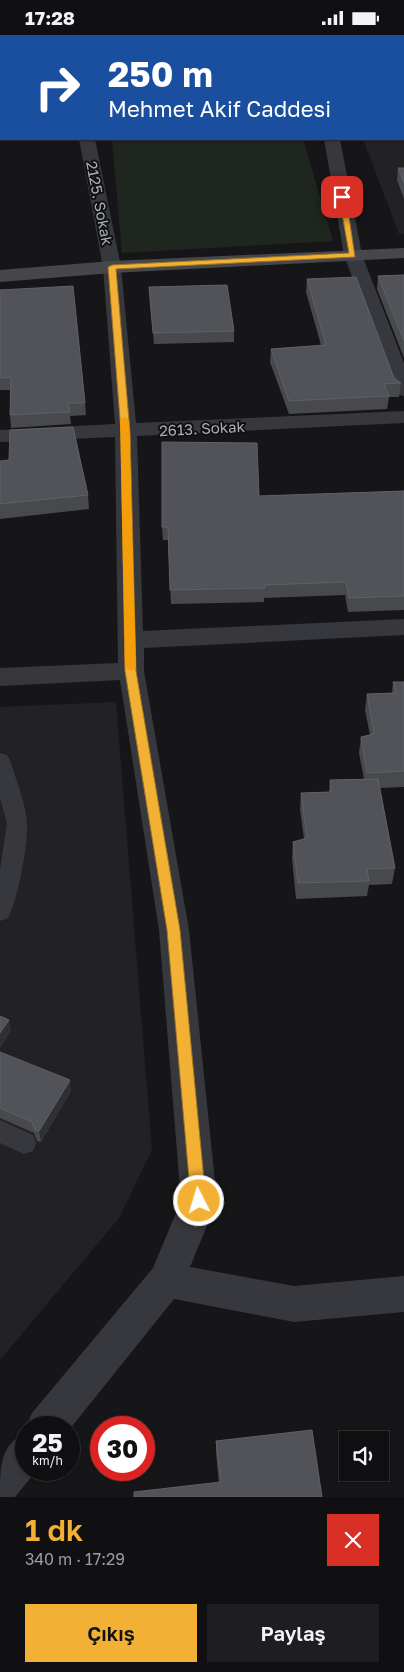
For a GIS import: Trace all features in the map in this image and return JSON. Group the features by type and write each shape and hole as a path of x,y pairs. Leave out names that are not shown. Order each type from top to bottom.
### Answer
{"street":[{"name":"2125. Sokak","path":"55,1416 166,1280 199,1201 174,930 131,671 126,432 112,267 87,140"},
{"path":"332,140 353,255 404,390"},
{"path":"0,276 112,267 404,253"},
{"name":"2613. Sokak","path":"0,436 126,432 404,417"},
{"path":"131,641 404,627"},
{"path":"0,677 131,671"},
{"path":"166,1280 294,1304 404,1294"},
{"path":"0,1484 15,1466"}],"lane":[{"path":"0,760 17,823 9,882 0,912"},
{"path":"0,1131 24,1143"}],"shaded area":[{"path":"112,140 303,140 333,241 122,253"},
{"path":"363,140 404,140 404,234 399,234"},
{"path":"116,702 152,1150 119,1218 0,1360 0,707"}],"building":[{"path":"398,168 404,168 404,183"},
{"path":"404,275 404,341 378,276"},
{"path":"356,277 394,378 401,383 384,384 389,396 289,401 271,349 326,345 307,279"},
{"path":"227,285 234,331 153,333 149,287"},
{"path":"73,286 85,403 68,403 70,412 10,415 11,377 0,378 0,290"},
{"path":"73,427 88,495 0,504 0,461 9,460 10,430"},
{"path":"162,442 257,443 259,496 404,491 404,596 349,598 346,582 264,585 265,588 170,590 168,527 162,527"},
{"path":"393,682 404,682 404,771 367,773 361,737 374,734 367,694 396,693"},
{"path":"378,779 395,868 367,869 369,881 298,883 293,842 307,838 301,793 331,792 330,780"},
{"path":"0,1016 9,1020 0,1033"},
{"path":"0,1052 70,1080 39,1131 35,1130 32,1122 0,1108"},
{"path":"312,1430 322,1497 134,1497 134,1492 221,1482 216,1441"}],"slow traffic":[{"path":"125,420 131,667"}],"route":[{"path":"199,1201 174,930 131,671 126,432 112,267 353,255 342,197"}]}
